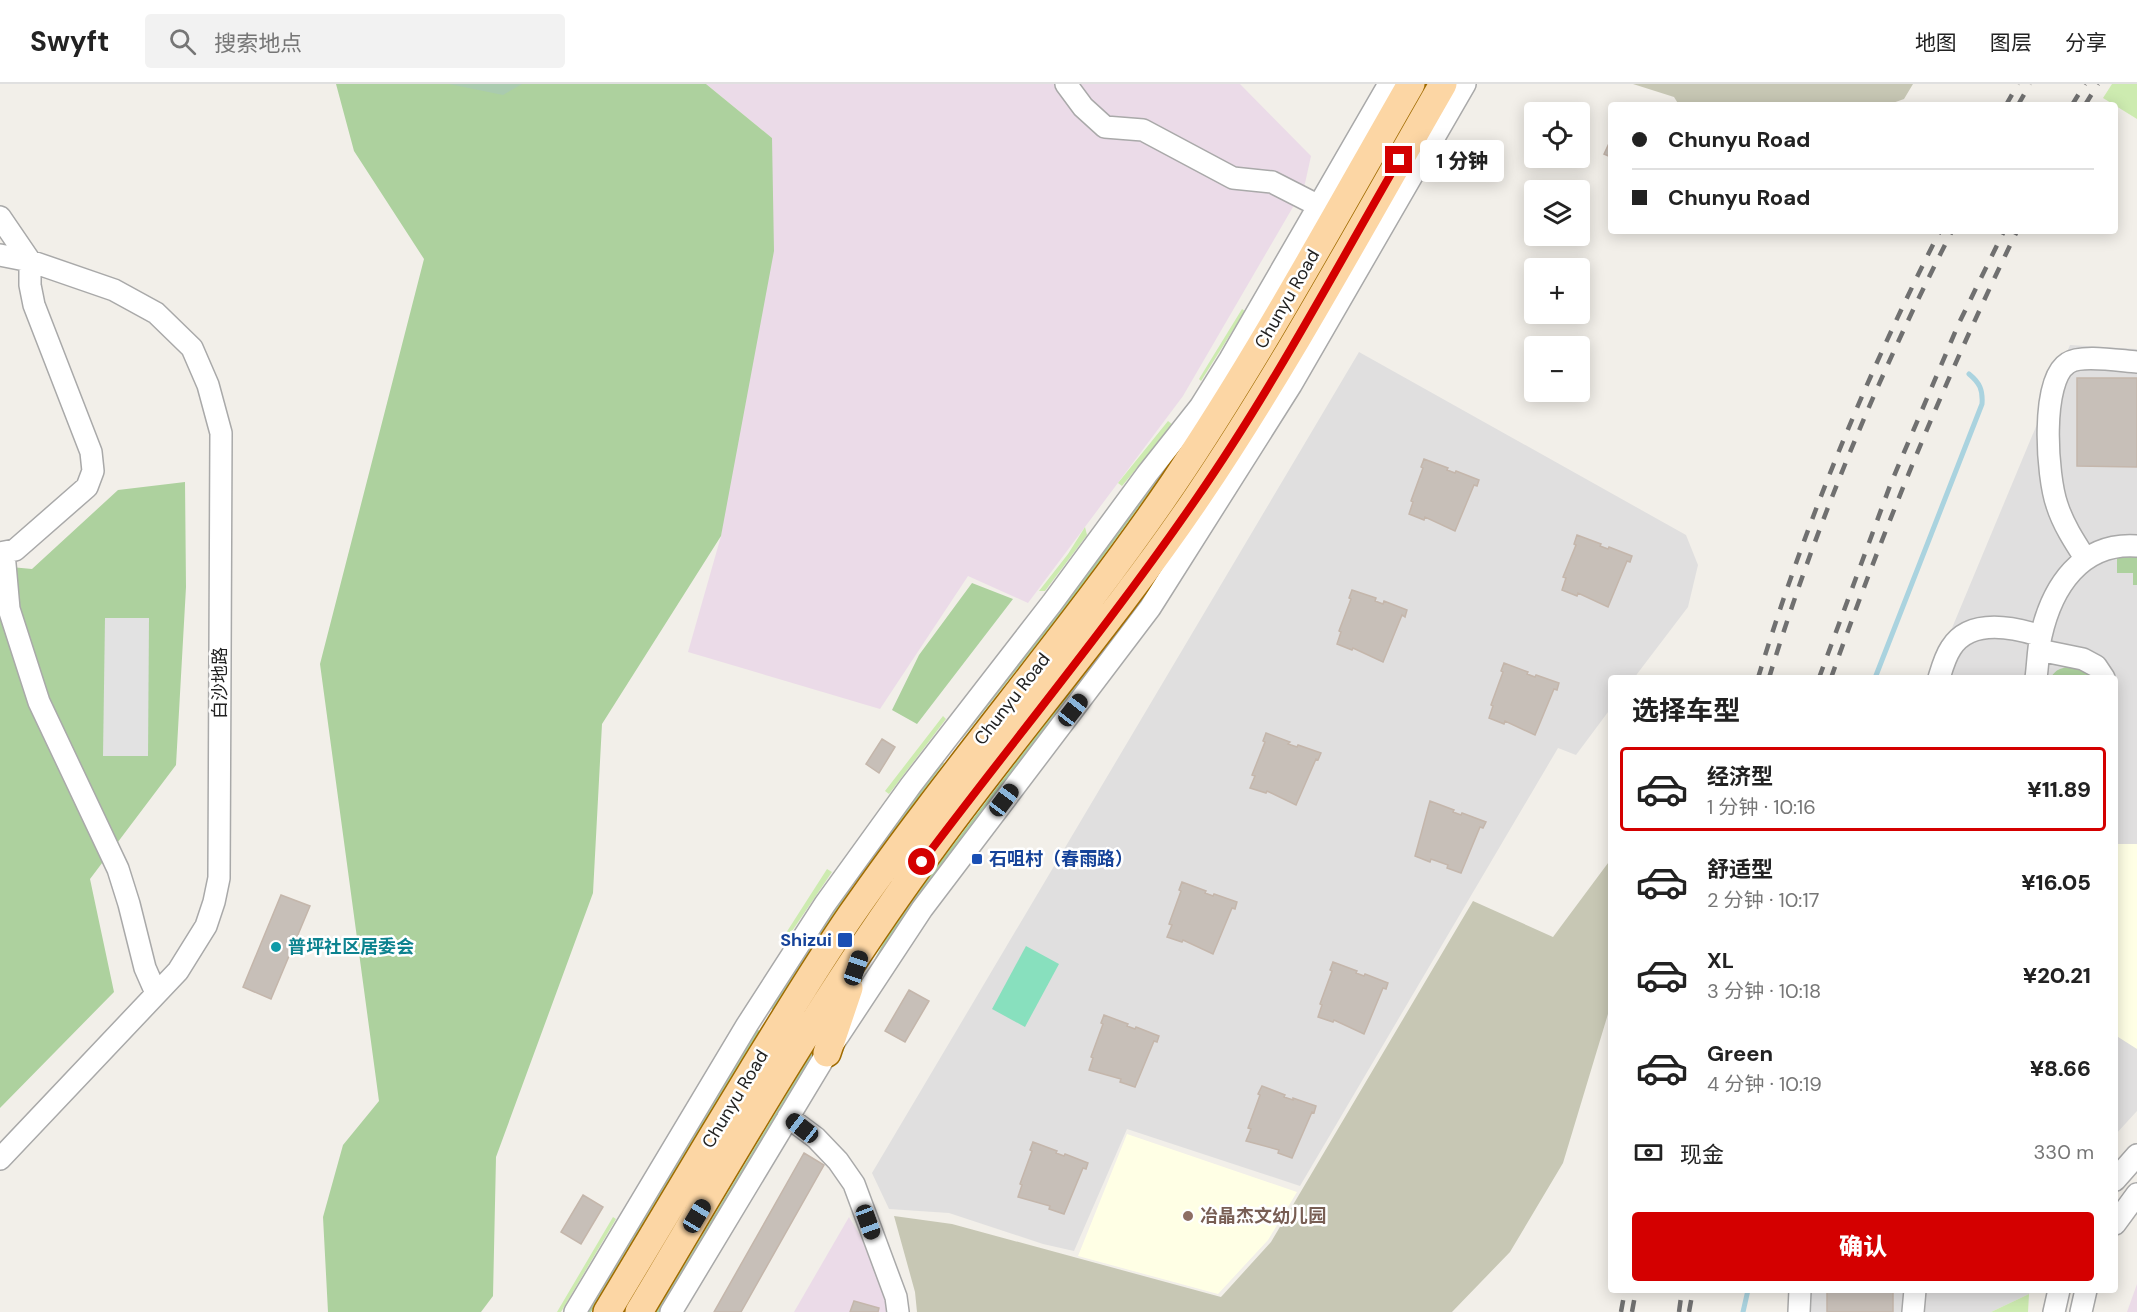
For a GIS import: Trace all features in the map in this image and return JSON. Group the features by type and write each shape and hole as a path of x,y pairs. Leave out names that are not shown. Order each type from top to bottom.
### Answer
{"main road":[{"name":"Chunyu Road","path":"608,1312 786,1015 848,919 961,764 1094,593 1173,484 1245,371 1411,84"},
{"name":"Chunyu Road","path":"639,1312 863,946 922,862 1118,607 1196,498 1270,384 1443,84"},
{"path":"827,1053 863,946"}],"street":[{"path":"1066,84 1083,107 1105,127 1143,130 1233,178 1272,182 1319,206"},
{"path":"575,1312 747,1025 805,934 911,785 1200,407 1389,84"},
{"path":"671,1312 866,992 939,885 1150,608 1291,385 1465,84"},
{"path":"0,217 30,261 30,285 34,305 91,452 93,471 92,480 87,487 15,550 2,553 9,609 39,702 118,869 145,968 156,993"},
{"name":"白沙地路","path":"0,255 30,261 114,290 156,313 192,348 208,385 221,433 219,878 214,902 206,926 178,971 0,1159"},
{"path":"0,267 30,261"},
{"path":"2085,558 2056,504 2048,443 2053,392 2061,370 2069,362 2079,359 2137,362"},
{"path":"2037,675 2040,643 2054,600 2063,583 2085,558 2104,549 2126,545 2137,546"},
{"path":"1940,675 1951,647 1960,637 1973,631 2007,627 2040,643 2083,659 2096,666 2102,675"},
{"path":"788,1117 816,1138 838,1161 854,1184 896,1298 898,1312"},
{"path":"2118,1177 2137,1155"},
{"path":"2118,1220 2137,1194"},
{"path":"1799,1312 1800,1293"},
{"path":"1913,1312 1915,1293"},
{"path":"2054,1312 2058,1293"},
{"path":"2081,1312 2085,1293"}],"shaded area":[{"path":"449,84 522,84 503,95"},
{"path":"706,84 1240,84 1311,156 1304,188 1183,396 1028,603 968,576 880,709 688,652 721,536 772,138"},
{"path":"1633,84 1913,84 1904,99 1896,102 1677,102 1674,97"},
{"path":"2070,345 2137,349 2137,1111 2118,1132 2118,675 1934,675"},
{"path":"1359,352 1686,535 1698,565 1688,607 1636,675 1608,675 1608,712 1576,755 1558,748 1300,1186 1127,1129 1074,1251 1043,1244 949,1213 889,1209 872,1173"},
{"path":"105,618 149,618 148,756 103,756"},
{"path":"2118,844 2137,844 2137,1049 2118,1037"},
{"path":"1608,863 1608,1014 1563,1163 1510,1252 1452,1312 917,1312 915,1292 894,1216 952,1224 1221,1297 1271,1242 1473,901 1553,937"},
{"name":"冶晶杰文幼儿园","path":"1127,1134 1297,1192 1268,1240 1218,1294 1078,1256"},
{"path":"849,1217 876,1262 889,1312 794,1312"},
{"path":"2137,1284 2137,1312 2127,1312"},
{"path":"1792,1293 2029,1293 1991,1312 1789,1312"}],"green space":[{"path":"336,84 706,84 772,138 774,251 721,536 602,724 593,893 496,1157 493,1296 481,1312 328,1312 323,1217 343,1145 379,1101 320,664 424,259 354,151"},
{"path":"2112,84 2137,84 2137,119 2118,107 2118,102 2109,102 2103,98"},
{"path":"1242,309 1245,311 1201,381 1199,379"},
{"path":"1168,421 1173,425 1122,486 1118,483"},
{"path":"1170,460 1172,461 1070,602 962,739 957,734"},
{"path":"185,482 186,587 176,765 90,879 114,992 0,1108 0,566 32,569 118,490"},
{"path":"1085,527 1087,535 1045,591 1039,591 1068,554"},
{"path":"2137,554 2137,585 2133,585 2133,573 2117,573 2117,555"},
{"path":"972,583 1013,599 917,724 892,710 919,655"},
{"path":"1124,626 868,972 886,938 931,874 1119,627"},
{"path":"2076,667 2091,675 2052,675 2065,668"},
{"path":"943,716 946,719 889,794 885,791"},
{"path":"938,759 944,763 853,886 773,1010 767,1006 807,944"},
{"path":"827,869 832,872 790,934 786,933"},
{"path":"1026,946 1059,964 1025,1027 992,1009"},
{"path":"752,1027 760,1031 591,1312 580,1312"},
{"path":"821,1037 811,1068 666,1312 656,1312"},
{"path":"613,1217 616,1219 561,1312 557,1312"},
{"path":"2029,1294 2028,1312 1991,1312"}],"building":[{"path":"2077,378 2137,378 2137,467 2077,466"},
{"path":"1424,459 1448,468 1447,470 1479,480 1477,486 1474,485 1455,531 1425,517 1424,520 1409,514"},
{"path":"1577,535 1601,544 1600,546 1632,556 1630,562 1627,561 1608,607 1578,593 1577,596 1562,590 1566,578 1563,577 1576,545 1574,544"},
{"path":"1352,590 1376,598 1375,601 1383,604 1384,601 1407,610 1405,617 1402,615 1383,662 1353,648 1352,650 1337,644"},
{"path":"1504,663 1535,677 1536,675 1559,683 1557,690 1554,689 1535,735 1505,721 1504,724 1489,718"},
{"path":"1266,733 1290,742 1288,744 1321,753 1318,760 1316,759 1296,805 1267,791 1266,793 1250,788"},
{"path":"882,739 895,747 879,773 866,764"},
{"path":"1430,801 1461,815 1462,813 1486,822 1483,828 1480,827 1461,873 1447,868 1448,865 1431,859 1430,862 1415,856"},
{"path":"1182,882 1213,896 1214,894 1237,902 1235,909 1232,908 1213,954 1183,940 1182,942 1167,937"},
{"name":"普坪社区居委会","path":"281,895 310,906 271,999 243,987"},
{"path":"1333,962 1357,971 1356,973 1388,983 1386,989 1383,988 1364,1034 1334,1020 1333,1022 1318,1017"},
{"path":"909,990 929,1001 905,1042 885,1031"},
{"path":"1104,1015 1128,1024 1127,1026 1159,1036 1157,1042 1154,1041 1135,1087 1120,1082 1121,1079 1089,1070"},
{"path":"1262,1086 1285,1095 1284,1097 1316,1106 1292,1158 1278,1153 1279,1150 1246,1141"},
{"path":"1033,1142 1057,1151 1056,1153 1088,1163 1086,1169 1083,1168 1064,1214 1049,1209 1050,1206 1018,1197"},
{"path":"804,1153 824,1165 741,1312 714,1312"},
{"path":"583,1195 603,1207 581,1244 561,1232"},
{"path":"1827,1293 1893,1293 1893,1312 1827,1312"},
{"path":"854,1301 879,1308 878,1312 850,1312"}],"waterway":[{"path":"1876,675 1982,404 1980,387 1969,374"},
{"path":"1743,1312 1747,1293"}],"railway":[{"path":"2008,102 2018,84"},
{"path":"2020,102 2030,84"},
{"path":"2074,102 2085,84"},
{"path":"2087,102 2098,84"},
{"path":"1759,675 1796,563 1839,450 1887,340 1938,234"},
{"path":"1770,675 1807,563 1851,450 1899,340 1950,234"},
{"path":"1820,675 1891,483 1959,323 2003,234"},
{"path":"1832,675 1918,452 2016,234"},
{"path":"1621,1312 1624,1293"},
{"path":"1632,1312 1635,1293"},
{"path":"1679,1312 1682,1293"},
{"path":"1689,1312 1692,1293"}],"place":[{"name":"石咀村（春雨路）","path":"977,859"},
{"name":"Shizui","path":"845,940"},
{"name":"普坪社区居委会","path":"276,947"},
{"name":"冶晶杰文幼儿园","path":"1188,1216"}],"route":[{"path":"922,862 1118,607 1196,498 1270,384 1399,160"}]}
